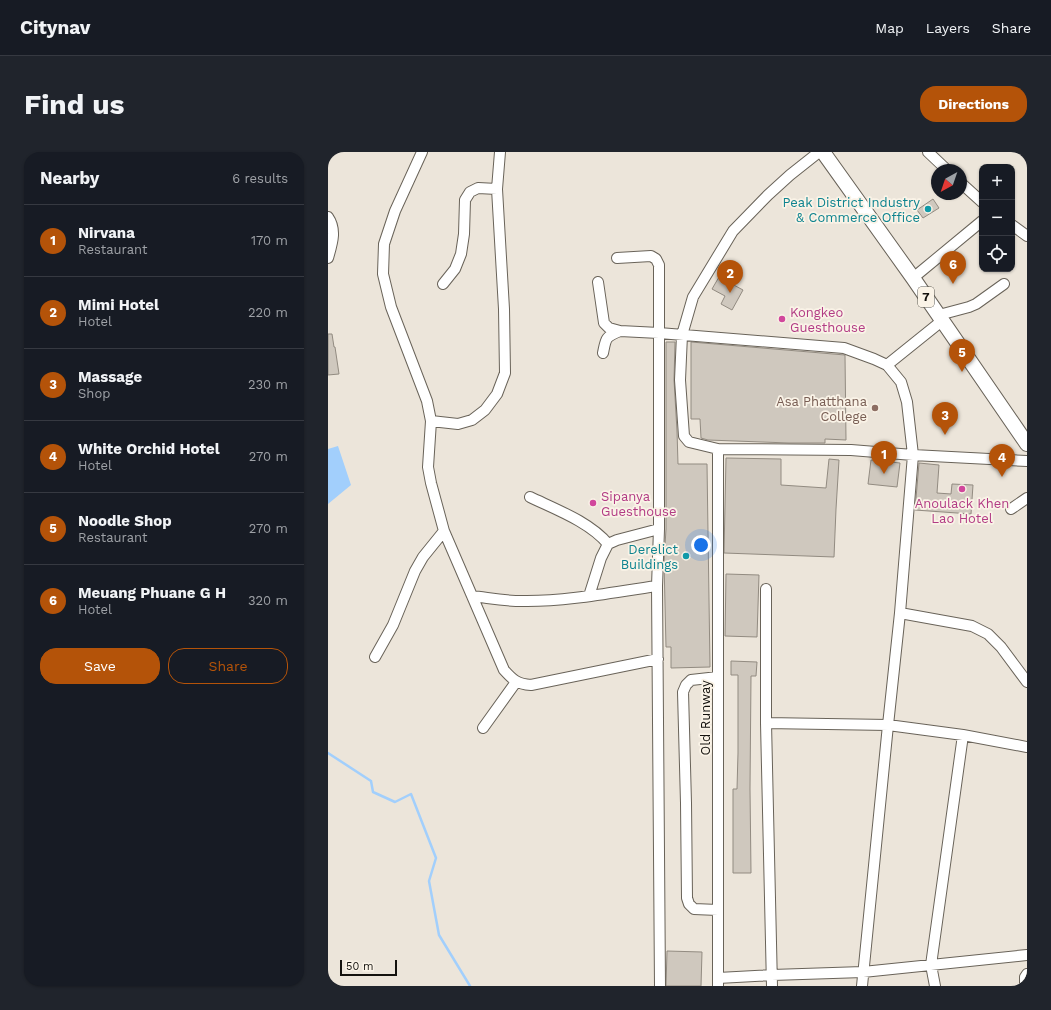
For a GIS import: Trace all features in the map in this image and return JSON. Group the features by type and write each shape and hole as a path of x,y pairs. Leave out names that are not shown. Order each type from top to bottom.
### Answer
{"highway":[{"name":"7","path":"822,152 913,278 1027,444"}],"street":[{"path":"422,152 395,211 384,244 382,274 391,307 427,401 431,421 428,467 444,531 504,670 516,682 530,685 658,659"},
{"path":"431,421 458,424 472,420 485,410 497,394 505,373 504,309 497,189 500,152"},
{"path":"819,152 768,194 733,231 693,298 682,335 680,380 684,436 689,442 718,449 851,450 1027,461"},
{"path":"928,152 941,164"},
{"path":"443,284 455,269 461,254 464,234 465,200 470,192 478,188 497,189"},
{"path":"967,188 980,200"},
{"path":"328,217 333,231 333,241 328,258"},
{"path":"913,278 979,223"},
{"path":"1015,227 1027,236"},
{"path":"617,258 651,256 656,259 658,265 659,530 657,586 660,986"},
{"path":"598,282 604,323 609,328 620,331 844,348 887,365 901,382 907,402 913,455 900,613 862,986"},
{"path":"887,365 941,318 976,304 1004,284"},
{"path":"603,353 605,341 608,336 620,331"},
{"name":"Old Runway","path":"718,449 718,982"},
{"path":"530,496 588,526 601,536 608,544"},
{"path":"1012,509 1027,498"},
{"path":"589,596 601,558 608,544 617,540 659,530"},
{"path":"375,657 393,625 415,571 423,557 444,531"},
{"path":"472,596 525,602 589,596 657,586"},
{"path":"766,589 766,723 772,986"},
{"path":"900,613 972,626 988,634 1001,647 1027,682"},
{"path":"718,678 691,680 686,685 683,692 687,898 689,904 694,909 718,910"},
{"path":"482,728 516,682"},
{"path":"766,723 888,724 963,735 1027,747"},
{"path":"935,986 931,965 963,735"},
{"path":"718,982 772,975 863,972 1027,955"},
{"path":"1025,986 1025,977 1027,974"}],"water":[{"path":"338,446 351,485 328,504 328,449"}],"building":[{"name":"Peak District Industry & Commerce Office","path":"932,200 934,200 939,208 923,218 917,210"},
{"path":"719,277 743,290 732,310 721,304 725,296 712,289"},
{"path":"328,334 332,334 339,374 328,375"},
{"name":"Derelict Buildings","path":"666,342 675,342 674,380 678,464 707,464 710,667 671,668 671,647 666,647 664,562 666,529"},
{"path":"691,342 845,355 846,440 825,439 825,443 789,443 708,440 701,438 700,419 691,419"},
{"path":"726,458 781,459 781,485 826,488 829,459 839,460 834,557 724,553"},
{"path":"871,460 900,463 897,487 868,484"},
{"name":"Anoulack Khen Lao Hotel","path":"919,463 939,465 937,493 951,494 952,484 973,485 971,514 915,510"},
{"path":"726,574 759,575 757,637 725,636"},
{"path":"731,661 757,662 756,676 751,676 751,873 733,873 733,789 737,789 738,675 731,675"},
{"path":"667,951 702,952 701,986 666,986"}],"waterway":[{"path":"328,753 371,781 373,792 395,802 411,794 436,858 429,881 439,935 470,986"}],"place":[{"name":"Peak District Industry & Commerce Office","path":"928,209"},
{"name":"Meuang Phuane G H","path":"953,284"},
{"name":"Mimi Hotel","path":"730,293"},
{"name":"Kongkeo Guesthouse","path":"782,319"},
{"name":"Noodle Shop","path":"962,372"},
{"name":"Asa Phatthana College","path":"875,408"},
{"name":"Massage","path":"945,435"},
{"name":"Nirvana","path":"884,474"},
{"name":"White Orchid Hotel","path":"1002,477"},
{"name":"Anoulack Khen Lao Hotel","path":"962,489"},
{"name":"Sipanya Guesthouse","path":"593,503"},
{"name":"Derelict Buildings","path":"686,556"}]}
